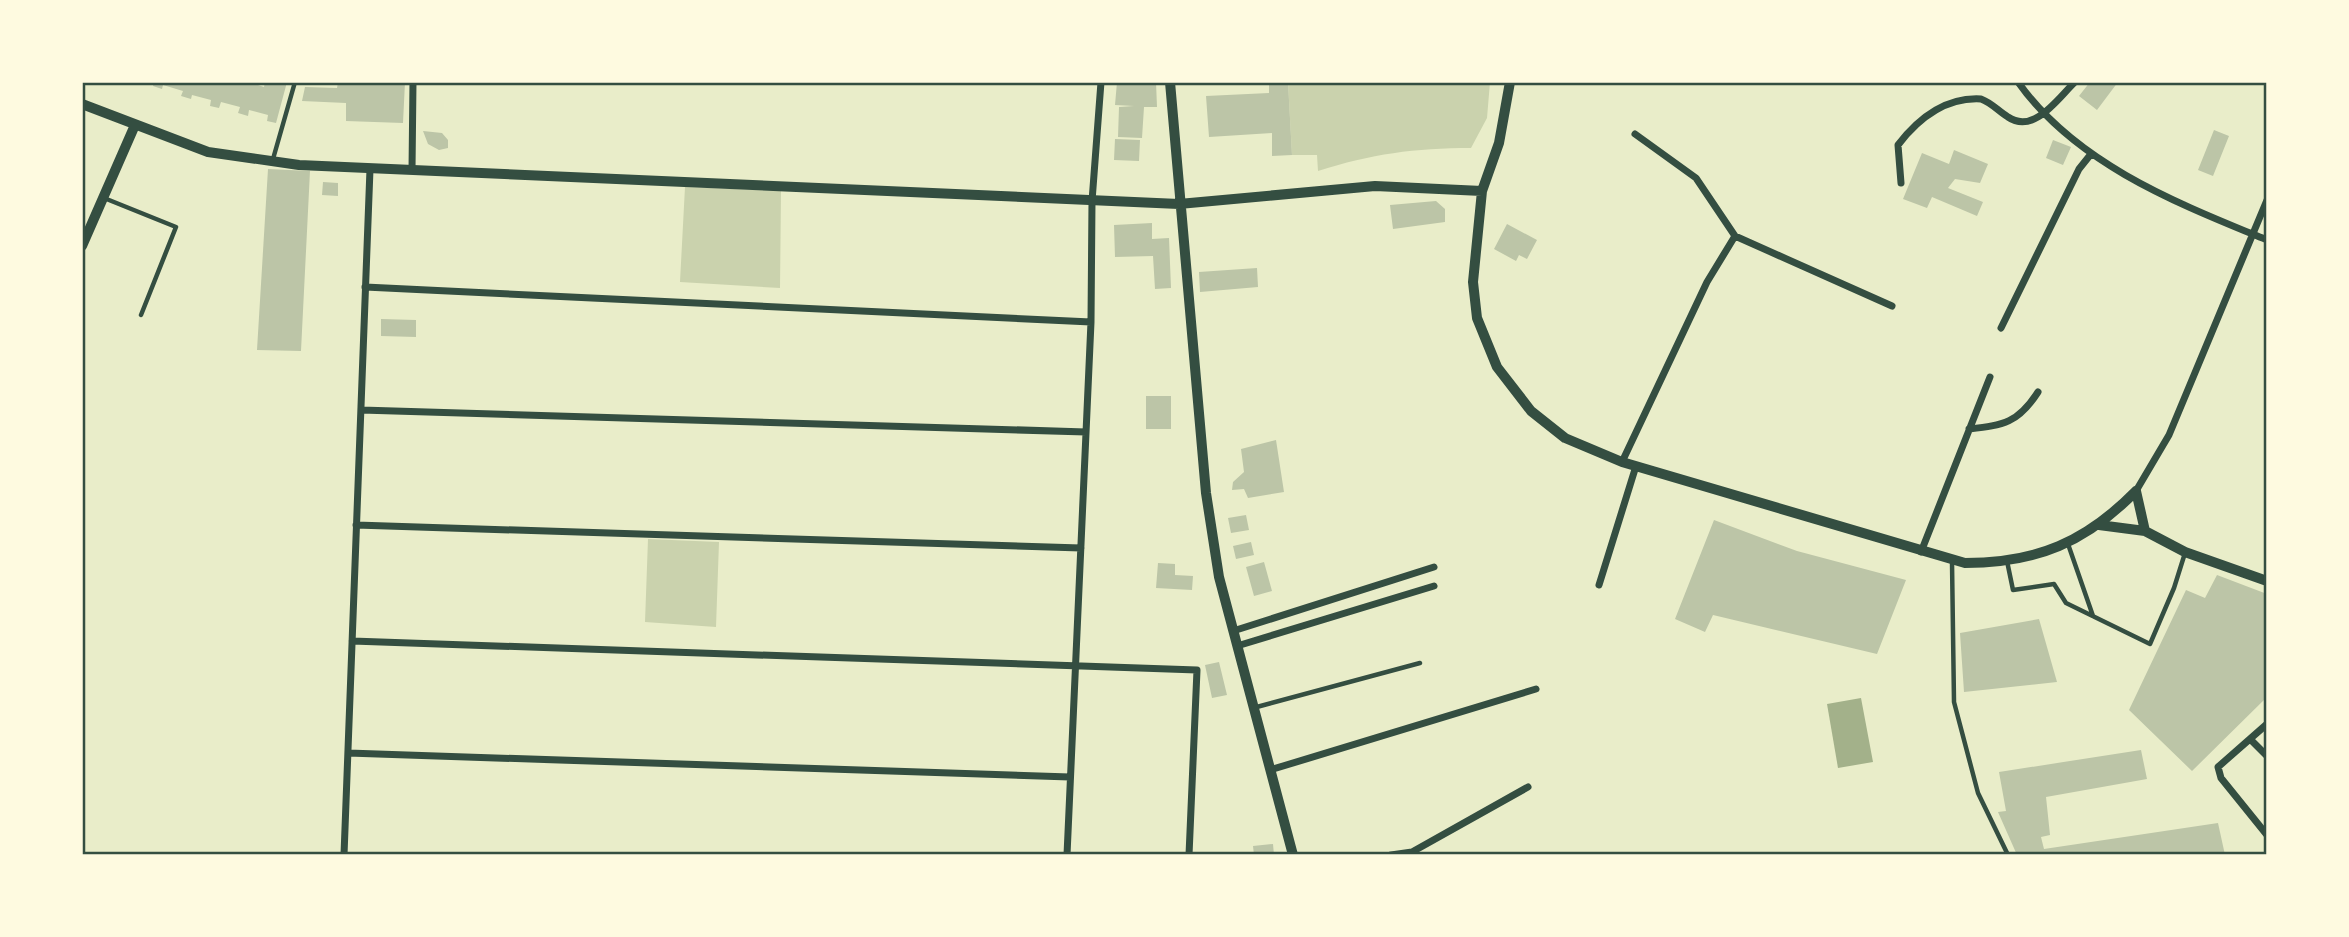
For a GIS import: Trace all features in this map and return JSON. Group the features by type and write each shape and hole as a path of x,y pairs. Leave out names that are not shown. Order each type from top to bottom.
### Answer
{"street":[{"path":"412,170 413,82"},
{"path":"1068,855 1074,664 1091,323 1092,201 1101,82"},
{"path":"1170,82 1206,493 1219,577 1238,630 1237,646 1252,708 1293,855"},
{"path":"1510,82 1499,143 1482,191 1474,301 1488,351 1517,397 1552,430 1579,445 1622,462 1952,561 2007,561 2068,544 2099,525 2136,491 2169,435 2267,200"},
{"path":"2018,82 2044,112 2091,154 2124,174 2267,240"},
{"path":"1901,183 1898,145 1921,120 1945,105 1980,99 2010,119 2026,123 2044,112 2075,82"},
{"path":"82,104 208,152 272,163 1179,204 1375,186 1482,191"},
{"path":"82,246 135,125"},
{"path":"1635,134 1696,178 1735,236 1892,306"},
{"path":"2001,328 2079,169 2091,154"},
{"path":"344,855 370,169"},
{"path":"1622,462 1707,282 1735,236"},
{"path":"365,287 1091,323"},
{"path":"1921,552 1990,377"},
{"path":"1969,429 2002,426 2025,412 2038,392"},
{"path":"361,410 1086,432"},
{"path":"1600,584 1636,466"},
{"path":"2136,491 2145,531"},
{"path":"356,525 1081,548"},
{"path":"2099,525 2145,531 2185,552 2267,581"},
{"path":"1238,630 1434,567"},
{"path":"1237,646 1434,586"},
{"path":"352,641 1197,670 1189,855"},
{"path":"1270,770 1536,689"},
{"path":"2267,724 2218,767 2221,778 2267,835"},
{"path":"2250,738 2267,756"},
{"path":"348,753 1070,777"},
{"path":"1391,855 1412,852 1528,787"}],"lane":[{"path":"272,163 295,82"},
{"path":"103,198 176,227 141,315"},
{"path":"2068,544 2093,617"},
{"path":"2007,561 2013,590 2054,584 2066,603 2150,643 2174,588 2185,552"},
{"path":"1952,561 1954,702 1978,793 2008,855"},
{"path":"1252,708 1420,663"}],"shaded area":[{"path":"1288,82 1490,82 1487,118 1471,148 1393,153 1318,171 1317,155 1292,155"},
{"path":"685,187 781,191 780,288 680,282"},
{"path":"648,539 719,542 716,627 645,622"},
{"path":"1861,698 1873,762 1838,768 1827,704"}],"building":[{"path":"154,82 259,82 258,85 264,87 265,82 287,82 276,123 267,121 268,115 249,110 248,116 238,113 240,107 221,102 219,108 210,106 211,100 192,95 191,99 181,96 183,91 163,85 162,89 153,86"},
{"path":"338,82 405,82 403,123 346,121 346,103 302,101 305,87 337,88"},
{"path":"1117,82 1156,82 1157,107 1144,107 1142,138 1118,137 1119,107 1134,106 1115,105"},
{"path":"1269,82 1288,82 1292,155 1272,156 1272,133 1209,137 1206,96 1269,93"},
{"path":"2090,82 2118,82 2097,110 2079,96"},
{"path":"2214,130 2229,136 2213,176 2198,170"},
{"path":"423,131 442,133 448,140 448,148 439,150 428,144"},
{"path":"1115,139 1140,140 1139,161 1114,160"},
{"path":"2053,140 2071,147 2063,165 2046,158"},
{"path":"1954,150 1988,164 1980,183 1955,179 1948,188 1983,202 1977,216 1932,197 1927,208 1903,199 1922,153 1949,164"},
{"path":"268,169 310,171 301,351 257,350"},
{"path":"323,182 338,183 338,196 322,195"},
{"path":"1436,201 1445,209 1445,222 1393,229 1390,205"},
{"path":"1152,223 1152,239 1169,238 1171,288 1155,289 1153,256 1115,257 1114,225"},
{"path":"1507,224 1537,240 1527,259 1519,255 1516,261 1494,249"},
{"path":"1257,268 1258,287 1200,292 1199,272"},
{"path":"381,319 416,320 416,337 381,336"},
{"path":"1146,396 1171,396 1171,429 1146,429"},
{"path":"1276,440 1284,492 1248,498 1244,489 1232,490 1233,482 1244,472 1241,449"},
{"path":"1246,515 1249,530 1231,533 1228,518"},
{"path":"1714,520 1797,551 1906,580 1877,654 1713,615 1705,632 1675,619"},
{"path":"1251,542 1254,555 1236,559 1233,546"},
{"path":"1264,562 1272,591 1254,596 1246,567"},
{"path":"1158,563 1175,564 1175,575 1193,576 1192,590 1156,588"},
{"path":"2217,575 2267,594 2267,697 2192,771 2129,710 2186,590 2205,598"},
{"path":"2039,619 2057,682 1964,692 1960,633"},
{"path":"1219,662 1227,695 1212,698 1205,665"},
{"path":"2141,750 2147,779 2046,797 2050,835 2041,837 2044,849 2218,823 2225,855 2017,855 1998,812 2006,811 1999,772"},
{"path":"1273,844 1274,855 1254,855 1253,846"}]}
